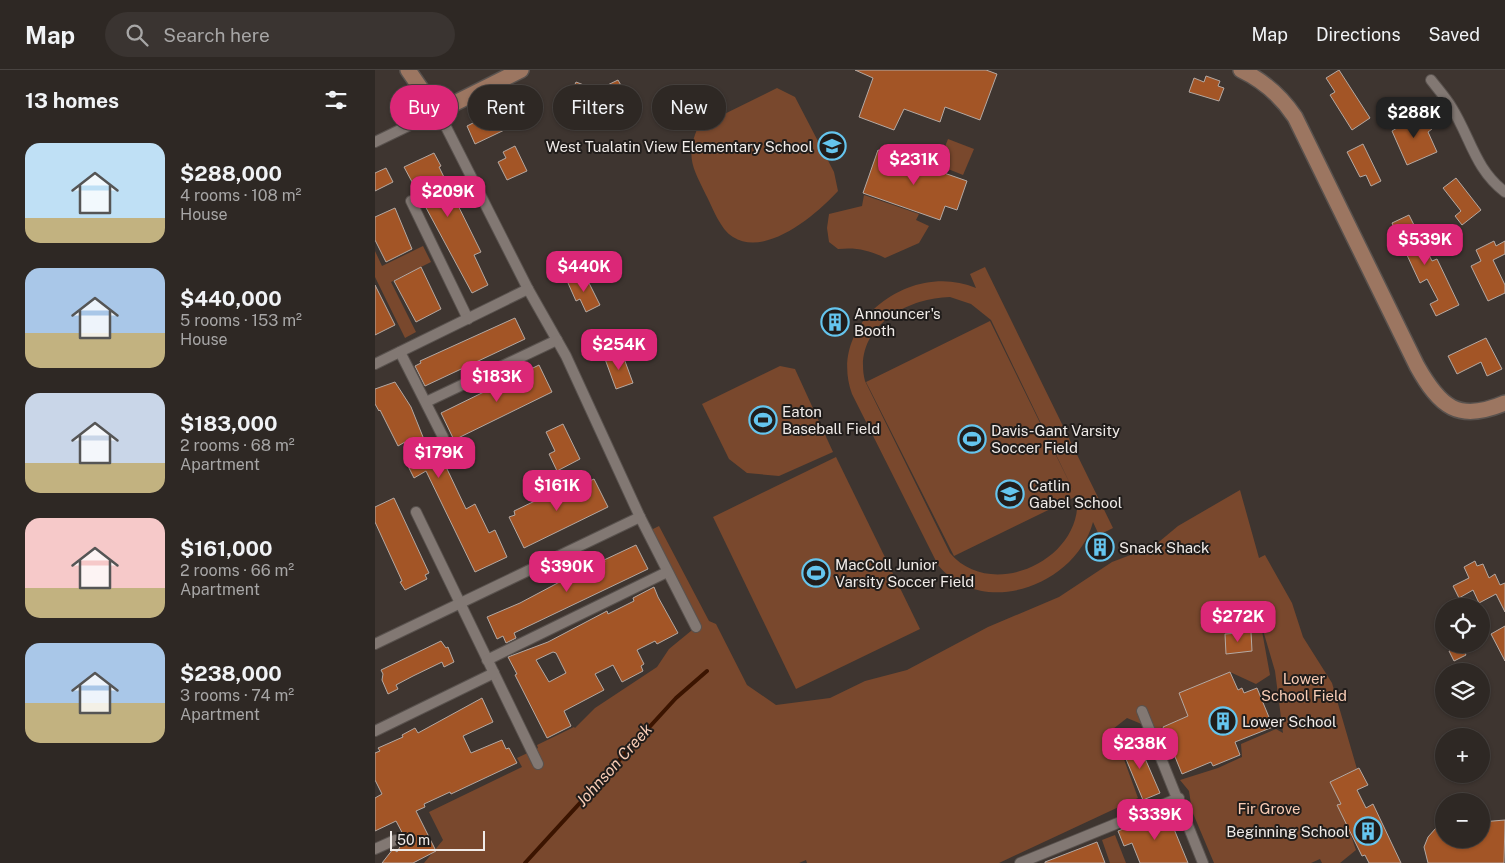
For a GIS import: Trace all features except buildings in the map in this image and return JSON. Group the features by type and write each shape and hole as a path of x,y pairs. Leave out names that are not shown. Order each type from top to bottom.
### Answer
{"street":[{"path":"408,70 418,85"},
{"path":"458,102 521,70"},
{"path":"1241,70 1254,76 1278,95 1295,117 1417,366 1438,399 1454,409 1468,412 1481,411 1505,403"},
{"path":"1431,80 1452,108 1481,167 1492,182 1505,192"},
{"path":"375,142 400,130"},
{"path":"446,130 557,340 640,517 696,628"},
{"path":"411,202 468,319"},
{"path":"375,364 528,288"},
{"path":"426,402 557,340"},
{"path":"401,352 443,437"},
{"path":"416,512 538,764"},
{"path":"375,644 640,517"},
{"path":"487,660 667,572"},
{"path":"375,731 494,673"},
{"path":"1142,711 1179,798 1203,863"},
{"path":"1020,863 1179,798"},
{"path":"375,849 395,840"}],"green space":[{"path":"777,88 795,97 834,172 838,191 804,221 775,238 760,242 746,242 733,237 724,229 717,218 694,170 691,155 697,130 726,130 726,113"},
{"path":"948,139 974,149 963,175 938,165"},
{"path":"864,195 919,214 916,220 929,226 919,243 885,258 862,250 851,248 838,249 829,242 827,228 829,214 862,206"},
{"path":"423,246 431,262 391,282 416,332 405,338 375,277 375,251 382,266"},
{"name":"Davis-Gant Varsity Soccer Field","path":"985,267 1113,528 1099,535 1093,522 1083,544 1068,563 1048,578 1026,588 1002,592 979,590 957,582 938,565 852,394 847,368 851,344 863,322 880,304 901,291 926,283 951,282 976,288 970,274","holes":["950,297 971,304 991,320 1076,496 990,321 866,382 954,556 1077,496 1075,519 1066,539 1051,555 1031,567 1010,573 988,574 968,567 950,553 865,381 863,363 866,346 874,332 886,320 900,310 916,303 933,299"]},
{"name":"Eaton Baseball Field","path":"780,366 795,369 833,452 779,476 747,473 729,459 702,404"},
{"name":"MacColl Junior Varsity Soccer Field","path":"836,457 920,629 796,689 713,517"},
{"path":"1240,490 1259,558 1265,555 1292,603 1303,637 1332,683 1357,769 1331,781 1339,787 1339,801 1356,850 1340,863 1322,863 1320,859 1311,863 1214,863 1192,811 1189,791 1180,780 1218,768 1242,757 1241,744 1276,729 1283,733 1275,671 1260,620 1270,675 1256,684 1230,672 1180,693 1188,716 1156,730 1127,718 1113,729 1138,798 999,863 807,863 806,860 799,863 424,863 443,840 429,812 522,767 517,758 538,748 537,745 575,728 595,708 657,667 669,649 697,626 649,531 659,526 709,621 716,624 747,685 776,705 830,698 865,681 907,670 988,627 1059,597 1112,562 1154,546 1178,526"},
{"path":"1115,835 1126,863 1110,863 1102,840"}],"waterway":[{"name":"Johnson Creek","path":"525,863 676,698 707,671"}],"place":[{"name":"West Tualatin View Elementary School","path":"832,146"},
{"name":"Announcer's Booth","path":"835,322"},
{"name":"Eaton Baseball Field","path":"763,420"},
{"name":"Davis-Gant Varsity Soccer Field","path":"972,439"},
{"name":"Catlin Gabel School","path":"1010,494"},
{"name":"Snack Shack","path":"1100,547"},
{"name":"MacColl Junior Varsity Soccer Field","path":"816,573"},
{"name":"Lower School","path":"1223,721"},
{"name":"Beginning School","path":"1368,831"}],"park label":[{"name":"Lower School Field","path":"1304,686"},
{"name":"Fir Grove","path":"1269,808"}]}
